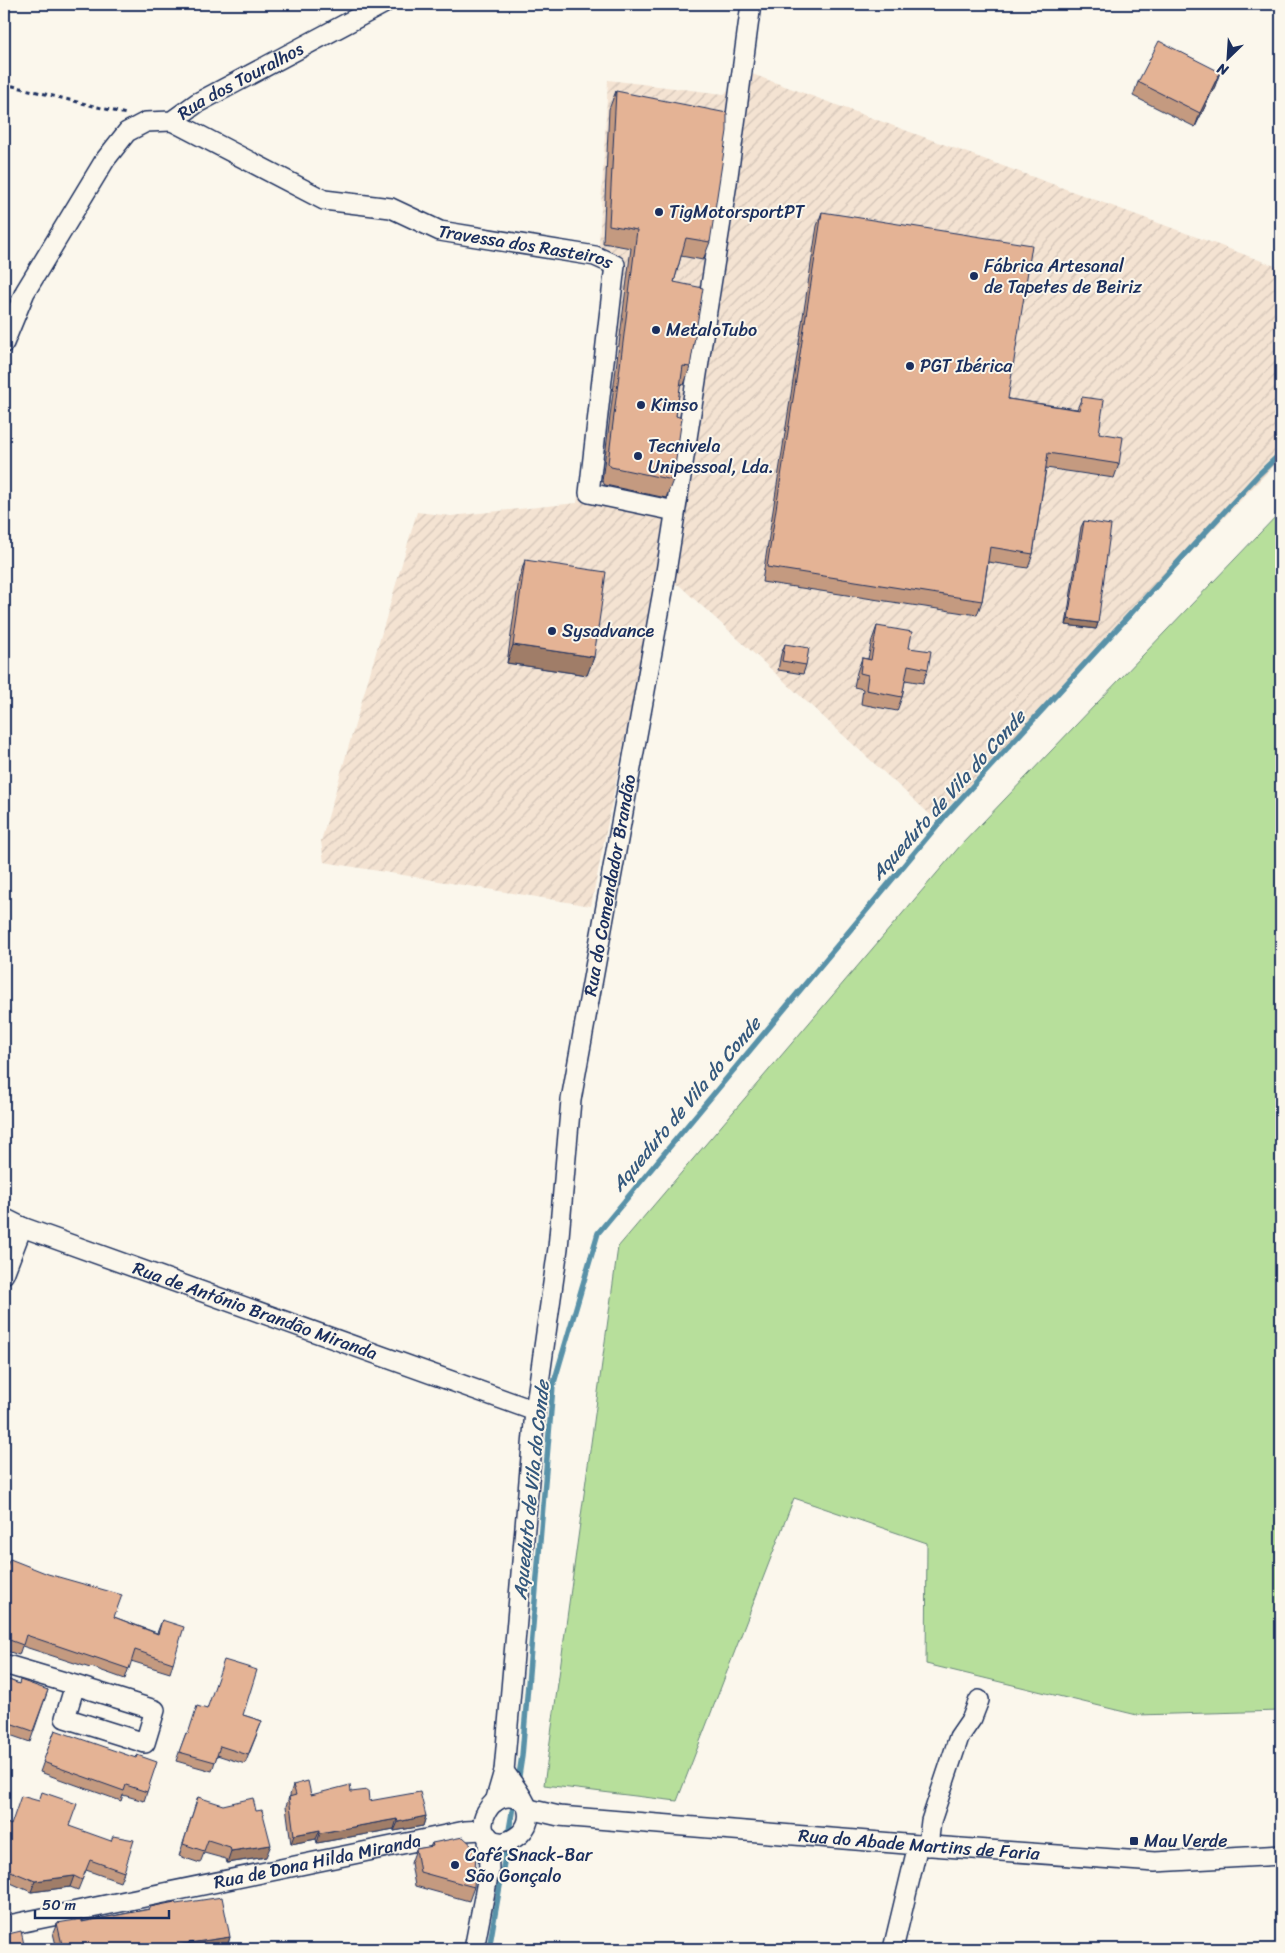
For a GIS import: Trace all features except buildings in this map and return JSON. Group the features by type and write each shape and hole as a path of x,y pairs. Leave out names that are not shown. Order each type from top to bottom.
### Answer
{"street":[{"name":"Rua dos Touralhos","path":"4,343 25,292 105,160 127,132 146,122 172,121 197,103 383,4"},
{"name":"Rua do Comendador Brandão","path":"495,1802 504,1771 536,1411 558,1248 571,1100 663,591 727,183 750,4"},
{"name":"Travessa dos Rasteiros","path":"172,121 324,200 391,208 440,231 595,256 614,265 589,493 675,511"},
{"name":"Rua de António Brandão Miranda","path":"4,1218 22,1227 536,1411"},
{"path":"4,1274 22,1227"},
{"path":"4,1664 155,1710 145,1743 65,1718 75,1686"},
{"path":"893,1949 923,1845 959,1737 972,1718 979,1700"},
{"path":"504,1771 527,1812"},
{"path":"474,1949 489,1871 486,1833 482,1822 484,1815 495,1802 511,1796 527,1812"},
{"path":"486,1833 494,1841 501,1842 517,1837 527,1812"},
{"name":"Rua do Abade Martins de Faria","path":"527,1812 1155,1862 1281,1855"},
{"name":"Rua de Dona Hilda Miranda","path":"4,1926 465,1831 486,1833"},
{"path":"489,1871 509,1841"}],"path":[{"path":"4,86 13,86 123,112 139,126"}],"shaded area":[{"path":"752,74 1281,268 1281,458 936,820 679,585 657,580 591,906 324,862 321,841 417,512 451,516 577,503 611,281 599,246 608,80 724,94"}],"green space":[{"path":"1281,511 1281,1711 1137,1715 926,1664 927,1543 794,1498 677,1801 544,1785 618,1247 960,846"}],"waterway":[{"name":"Aqueduto de Vila do Conde","path":"518,1782 522,1756 553,1386 598,1233 945,816 1258,475 1281,453"},
{"name":"Aqueduto de Vila do Conde","path":"508,1836 514,1801"},
{"name":"Aqueduto de Vila do Conde","path":"489,1949 507,1845"}],"place":[{"name":"TigMotorsportPT","path":"659,212"},
{"name":"Fábrica Artesanal de Tapetes de Beiriz","path":"974,276"},
{"name":"MetaloTubo","path":"656,330"},
{"name":"PGT Ibérica","path":"910,366"},
{"name":"Kimso","path":"641,405"},
{"name":"Tecnivela Unipessoal, Lda.","path":"638,456"},
{"name":"Sysadvance","path":"552,631"},
{"name":"Mau Verde","path":"1134,1841"},
{"name":"Café Snack-Bar São Gonçalo","path":"455,1865"}]}
